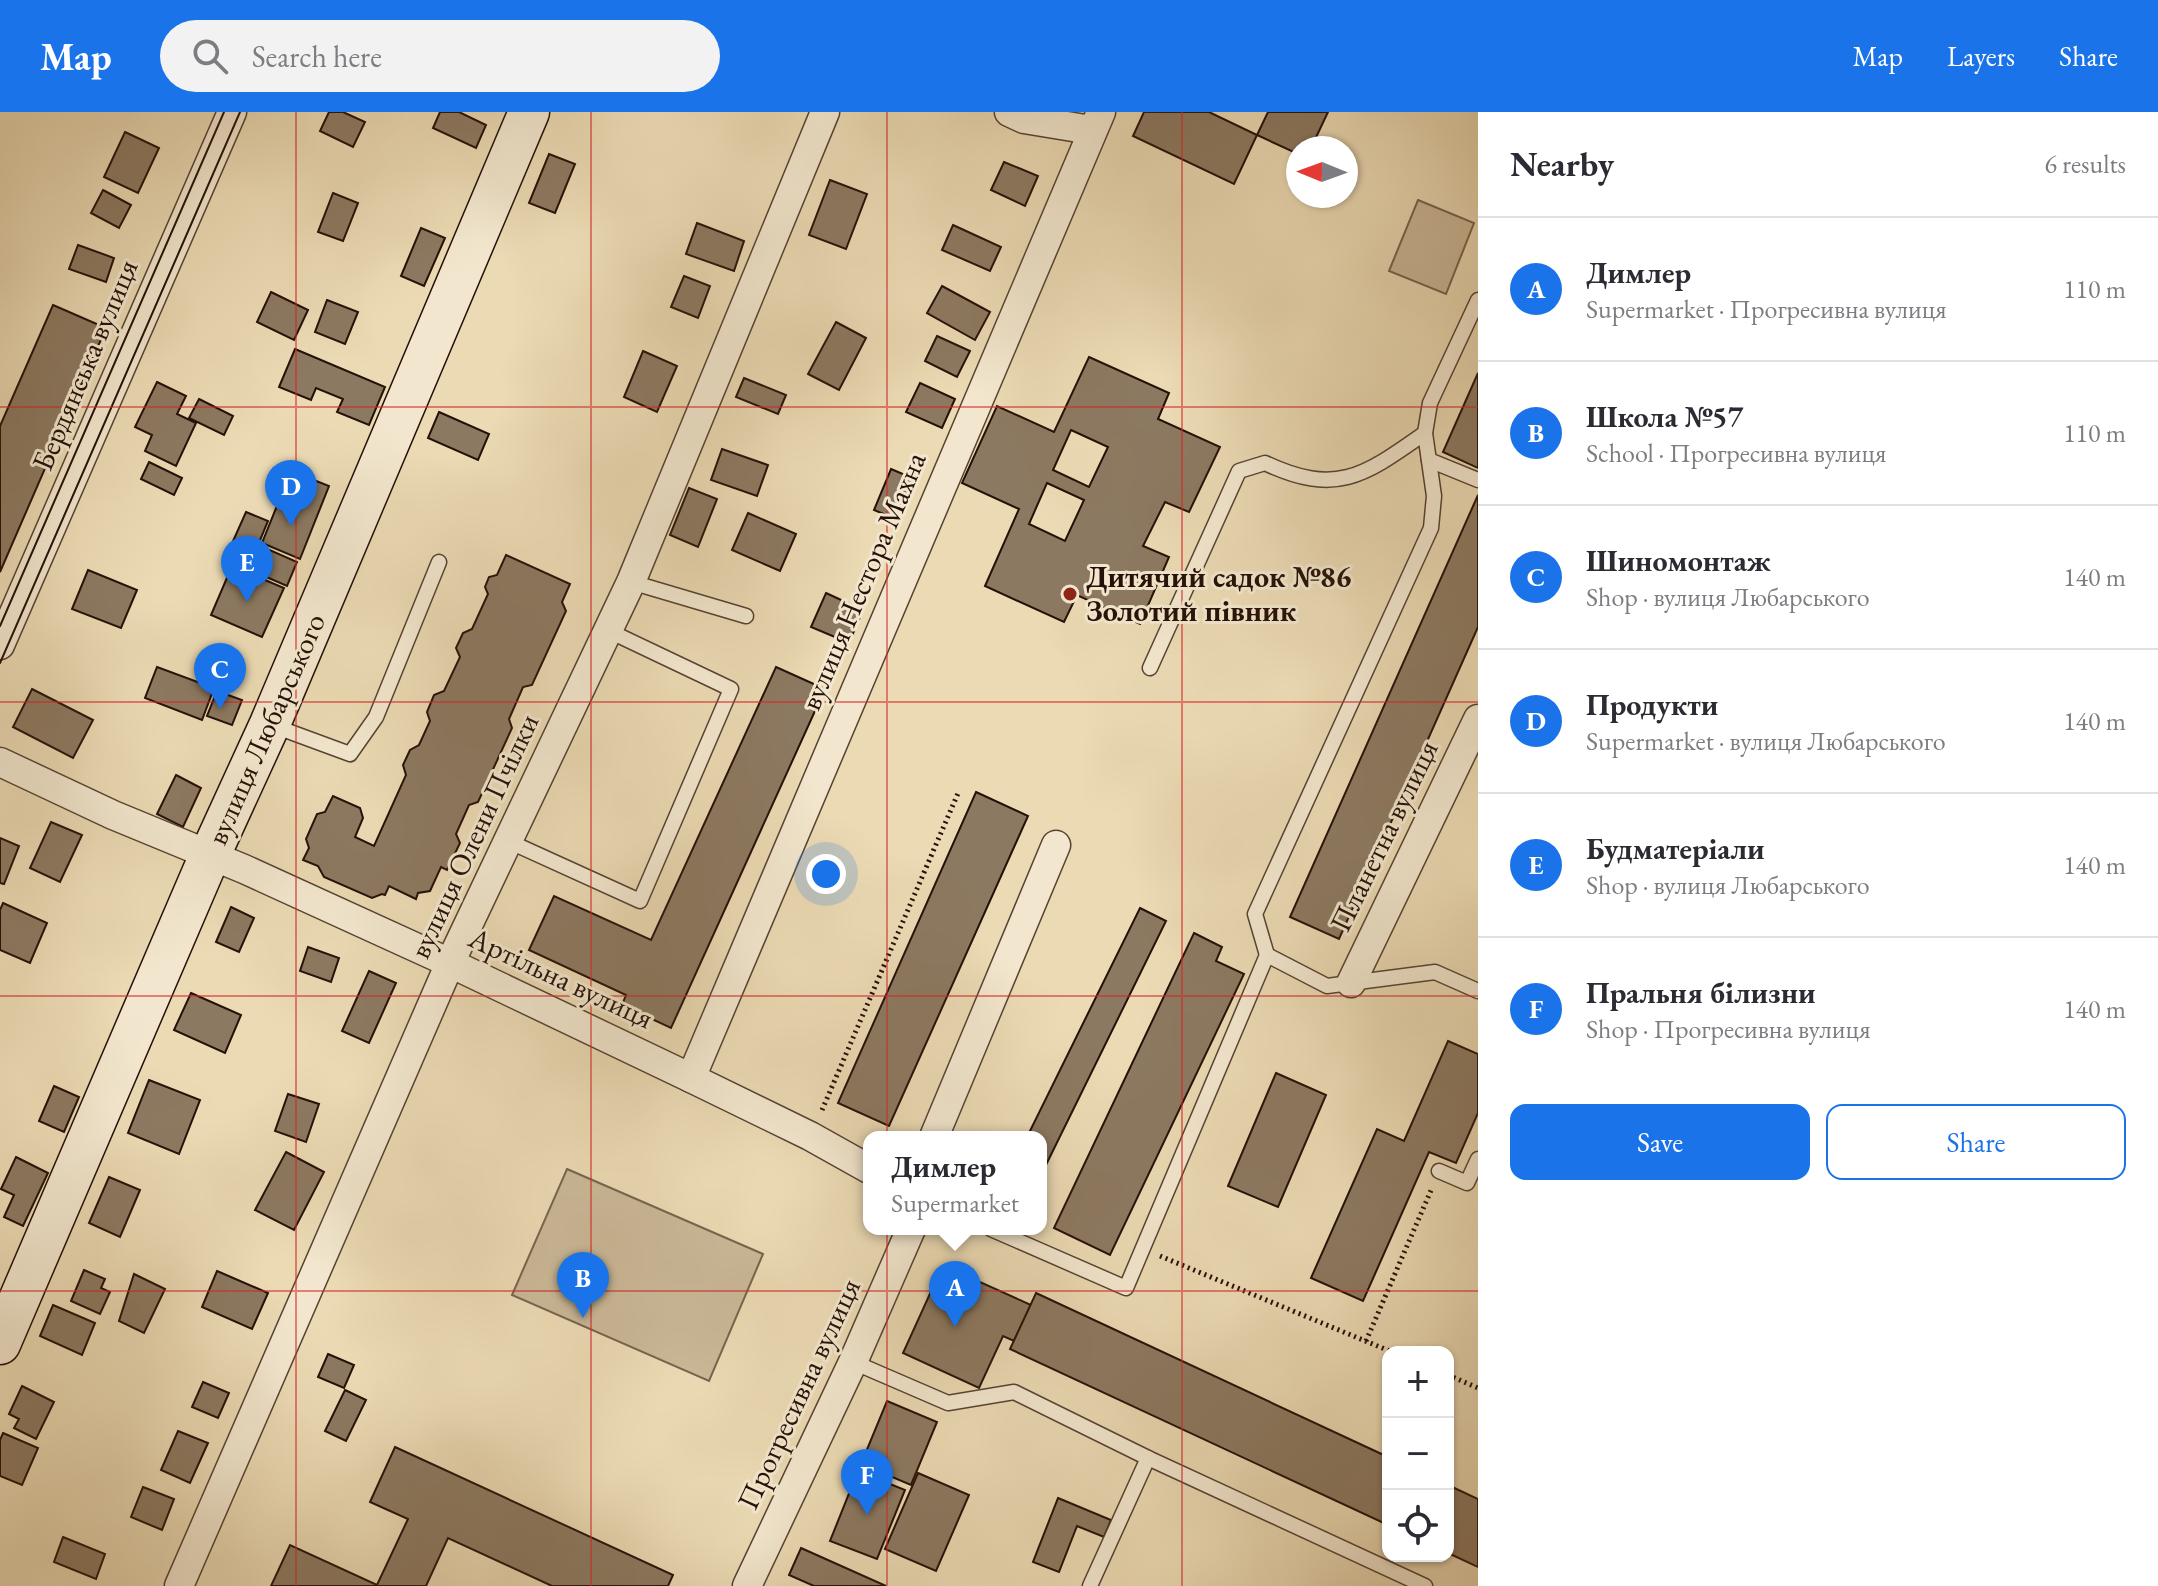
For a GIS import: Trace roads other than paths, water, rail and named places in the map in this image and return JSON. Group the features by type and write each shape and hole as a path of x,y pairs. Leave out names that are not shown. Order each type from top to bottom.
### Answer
{"main road":[{"name":"вулиця Любарського","path":"0,1344 210,855 270,724 529,112"}],"street":[{"name":"Бердянська вулиця","path":"0,645 232,112"},
{"name":"вулиця Олени Пчілки","path":"179,1586 450,963 631,582 825,112"},
{"path":"1009,112 1024,119 1096,121"},
{"name":"вулиця Нестора Махна","path":"691,1078 1096,121"},
{"name":"Планетна вулиця","path":"1351,983 1478,719"},
{"name":"Артільна вулиця","path":"0,762 450,963 810,1136 863,1166"},
{"path":"937,1131 1056,845"},
{"name":"Прогресивна вулиця","path":"747,1586 853,1362 908,1235"}],"lane":[{"path":"1005,1235 1126,1288 1267,955 1255,914 1431,528 1434,496 1425,433 1430,403 1478,300"},
{"path":"1150,668 1239,471 1265,463 1303,479 1333,481 1359,474 1425,433"},
{"path":"1429,460 1478,480"},
{"path":"270,724 350,754 376,717 439,562"},
{"path":"631,582 746,616"},
{"path":"508,841 640,901 731,689 609,631"},
{"path":"1267,955 1327,986 1435,972 1478,991"},
{"path":"1439,1171 1467,1183 1478,1159"},
{"path":"853,1362 948,1403 1014,1392 1148,1458 1425,1586"},
{"path":"1090,1586 1148,1458"}],"tram line":[{"path":"0,626 224,112"},
{"path":"0,663 240,112"}],"place":[{"name":"Продукти","path":"291,526"},
{"name":"Дитячий садок №86 Золотий півник","path":"1070,594"},
{"name":"Будматеріали","path":"247,602"},
{"name":"Шиномонтаж","path":"220,709"},
{"name":"Школа №57","path":"583,1318"},
{"name":"Димлер","path":"955,1327"},
{"name":"Пральня білизни","path":"867,1515"}]}
